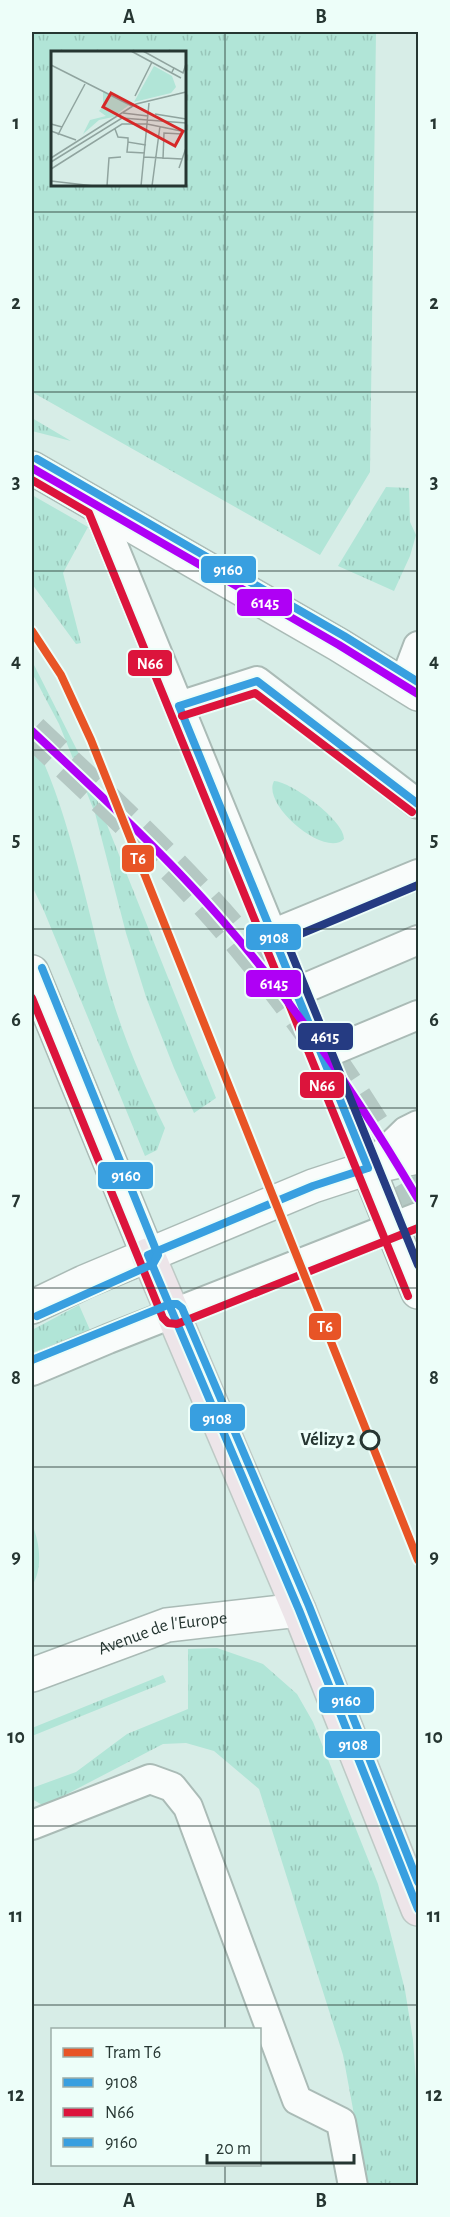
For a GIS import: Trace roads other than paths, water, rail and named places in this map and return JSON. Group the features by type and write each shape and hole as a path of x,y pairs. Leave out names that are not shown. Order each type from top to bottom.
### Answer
{"highway":[{"path":"148,1255 299,1610 418,1909"}],"street":[{"path":"32,468 411,688"},
{"path":"32,972 148,1255"},
{"path":"32,1307 84,1282 313,1186 368,1168 418,1157"},
{"path":"368,1168 405,1222 418,1292"},
{"name":"Avenue de l'Europe","path":"32,1675 167,1625 299,1610"}],"lane":[{"path":"97,506 368,1168 406,1131 418,1125"},
{"path":"411,688 418,646"},
{"path":"179,706 257,681 418,804"},
{"path":"272,934 418,874"},
{"path":"296,992 418,940"},
{"path":"322,1056 418,1015"},
{"path":"32,1371 405,1222"},
{"path":"32,1825 150,1779 172,1787 188,1807 297,2100 341,2122 353,2186"}],"tunnel":[{"path":"32,731 170,863 246,948 293,1008 337,1070 418,1199"}],"tram line":[{"name":"T6","path":"32,631 61,675 91,740 418,1560"}],"place":[{"name":"Vélizy 2","path":"370,1440"}]}
